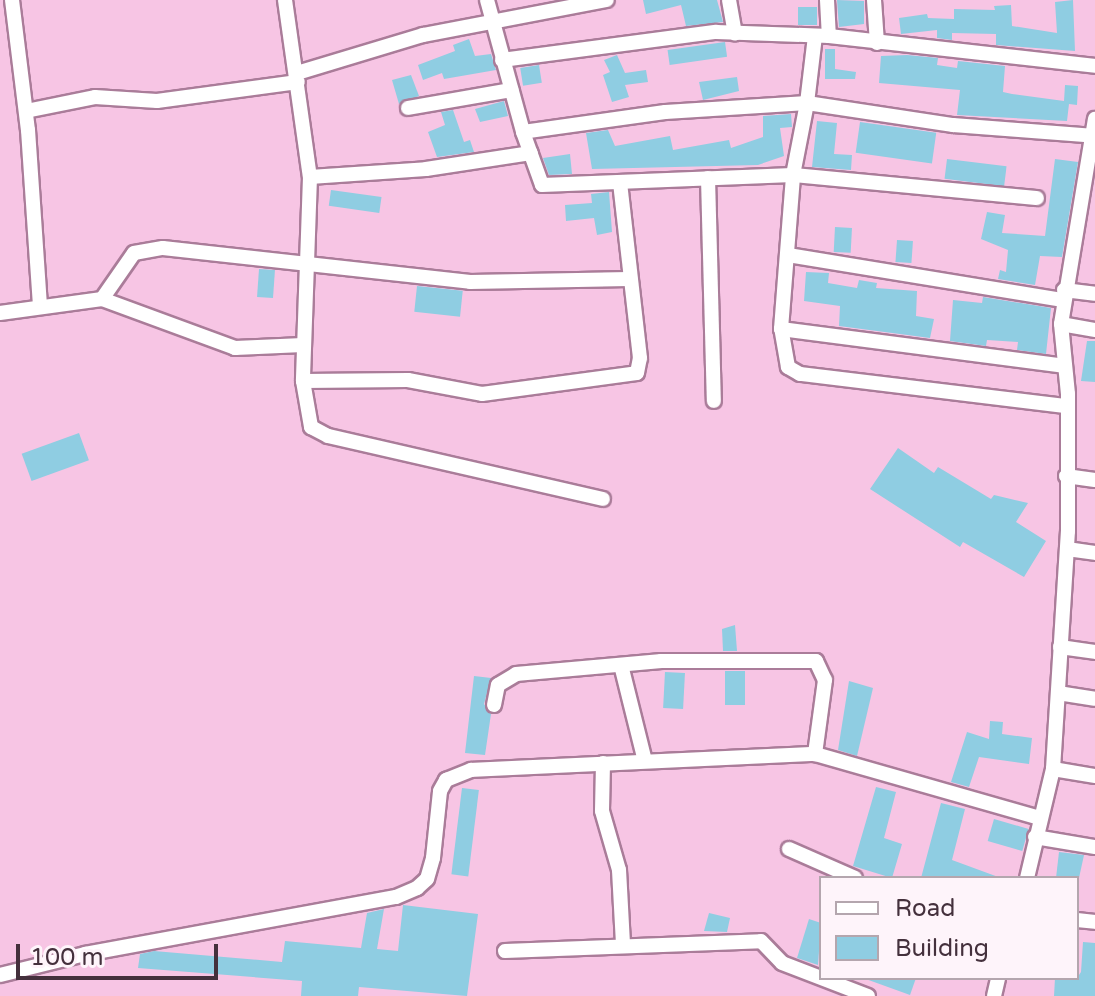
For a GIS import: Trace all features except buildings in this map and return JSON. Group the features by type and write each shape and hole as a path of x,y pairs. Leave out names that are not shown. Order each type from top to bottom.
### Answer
{"street":[{"path":"12,0 26,111 40,306"},
{"path":"285,0 310,177 303,345 307,420 317,433 603,499"},
{"path":"487,0 523,132 542,185 793,175 1037,198"},
{"path":"26,111 95,97 157,101 298,78 423,35 607,0"},
{"path":"729,0 735,33"},
{"path":"827,0 793,175 781,329 783,360 800,374 1065,406"},
{"path":"874,0 877,43"},
{"path":"502,60 735,33 822,36 1095,66"},
{"path":"408,108 511,90"},
{"path":"523,132 665,112 807,103 953,125 1093,136"},
{"path":"1027,876 1053,769 1067,549 1061,324 1095,119"},
{"path":"310,177 426,169 531,153"},
{"path":"708,178 714,401"},
{"path":"303,381 408,380 482,394 632,376 640,358 620,182"},
{"path":"102,299 125,262 144,249 191,248 470,282 629,279"},
{"path":"788,255 1064,295 1095,294"},
{"path":"0,313 102,299 235,348 303,345"},
{"path":"1061,324 1095,330"},
{"path":"781,329 1064,366"},
{"path":"1066,476 1095,480"},
{"path":"1067,549 1095,553"},
{"path":"1060,647 1095,652"},
{"path":"494,705 498,685 508,676 621,665 816,661 825,680 815,754"},
{"path":"621,665 645,761"},
{"path":"1058,693 1095,699"},
{"path":"0,975 85,954 396,897 427,879 440,791 457,773 815,754 1040,818"},
{"path":"603,763 602,811 619,870 623,943"},
{"path":"1053,769 1095,776"},
{"path":"1035,837 1095,847"},
{"path":"789,849 850,876"},
{"path":"505,951 623,943 761,941 782,963 819,977"},
{"path":"826,980 868,996"}]}
